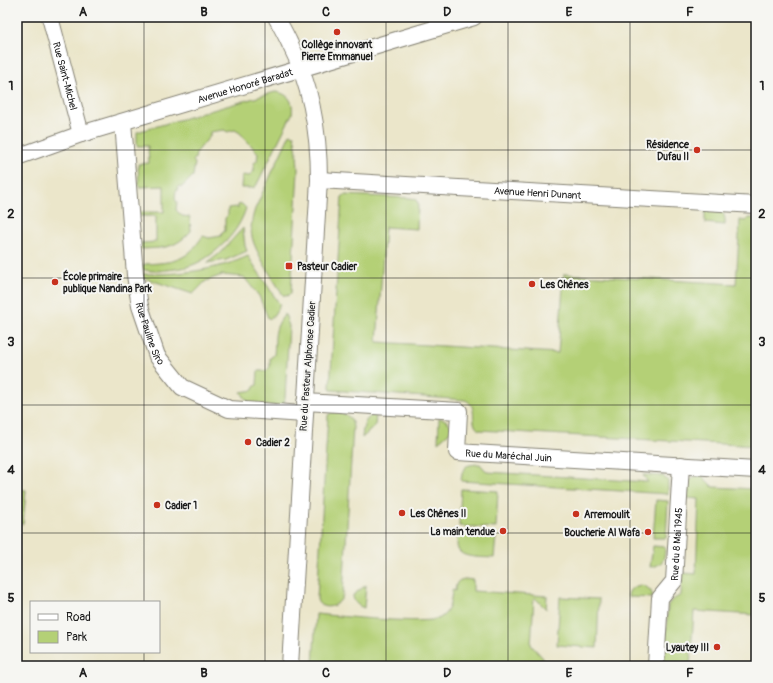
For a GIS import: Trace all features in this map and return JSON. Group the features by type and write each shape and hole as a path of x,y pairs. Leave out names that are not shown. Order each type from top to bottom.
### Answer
{"street":[{"name":"Rue Saint-Michel","path":"50,17 81,134"},
{"name":"Rue du Pasteur Alphonse Cadier","path":"276,17 291,45 306,85 314,118 319,161 290,666"},
{"name":"Avenue Honoré Baradat","path":"17,157 81,134 474,17"},
{"name":"Rue Pauline Siro","path":"123,122 135,275 140,306 157,356 182,388 229,408 305,408"},
{"name":"Avenue Henri Dunant","path":"319,180 756,205"},
{"name":"Rue du Maréchal Juin","path":"305,408 459,411 457,452 756,470"},
{"name":"Rue du 8 Mai 1945","path":"656,666 660,598 674,581 681,465"}],"green space":[{"path":"275,92 283,94 289,98 292,105 292,114 256,186 253,188 241,188 242,175 249,176 254,171 254,163 257,161 258,153 240,133 235,130 228,132 224,130 210,132 210,136 196,153 193,161 195,163 193,176 182,187 179,186 177,188 178,190 176,191 176,210 182,216 190,217 191,231 180,241 174,244 162,248 140,249 140,243 156,242 156,216 139,216 139,212 164,212 164,186 139,187 138,164 149,163 148,146 137,146 137,132"},
{"path":"290,134 294,135 298,171 291,293 287,296 283,295 261,258 254,243 251,230 255,209"},
{"path":"344,195 410,198 415,199 418,203 417,229 385,227 377,342 558,353 564,274 736,284 740,220 745,221 749,218 756,218 756,446 479,430 474,423 472,406 465,400 331,390 342,197"},
{"path":"242,204 246,208 243,217 233,234 219,248 203,260 177,269 148,271 142,269 145,264 170,262 181,258 191,251 203,236 209,238 221,236 225,231 225,218 228,215 228,208 236,207 238,209 238,205"},
{"path":"705,210 723,213 725,225 705,223"},
{"path":"243,228 247,251 226,260 207,263 219,254"},
{"path":"248,256 280,305 271,319 268,318 259,296 244,277 222,275 206,281 193,294 144,278 142,275 197,271 224,265"},
{"path":"285,314 289,326 284,403 281,406 250,405 241,392 253,390 257,385 258,371 266,371 270,367 270,358 274,355 276,329"},
{"path":"332,412 340,413 349,417 353,427 343,594 338,603 330,607 325,607 319,603 317,599 328,415"},
{"path":"376,414 375,426 362,438 365,423 369,417"},
{"path":"439,418 448,422 451,425 452,430 438,442"},
{"path":"480,464 487,472 648,482 643,475 663,476 668,481 668,494 461,481 464,469 466,467"},
{"path":"701,475 713,487 756,489 756,615 694,611 690,666 664,666 668,605 672,600 681,595 682,573 696,574 699,499 687,498 690,480"},
{"path":"17,489 26,490 23,524 17,523"},
{"path":"461,489 498,491 496,528 459,526"},
{"path":"656,500 668,501 666,538 653,538"},
{"path":"458,533 496,536 494,558 469,556 460,552 457,546"},
{"path":"653,546 665,547 664,558 658,565 650,567"},
{"path":"465,579 473,580 473,591 547,596 546,609 534,597 531,645 543,658 543,666 313,666 316,614 419,621 432,620 440,618 446,613 452,590 455,591 457,582"},
{"path":"366,585 364,608 356,603 353,595"},
{"path":"641,585 649,589 653,598 628,597 632,588"},
{"path":"560,597 599,599 597,648 557,645"}],"place":[{"name":"Collège innovant Pierre Emmanuel","path":"337,32"},
{"name":"Résidence Dufau II","path":"697,150"},
{"name":"Pasteur Cadier","path":"289,266"},
{"name":"École primaire publique Nandina Park","path":"55,282"},
{"name":"Les Chênes","path":"532,284"},
{"name":"Cadier 2","path":"248,442"},
{"name":"Cadier 1","path":"157,505"},
{"name":"Les Chênes II","path":"402,513"},
{"name":"Arremoulit","path":"576,514"},
{"name":"La main tendue","path":"503,531"},
{"name":"Boucherie Al Wafa","path":"648,532"},
{"name":"Lyautey III","path":"717,647"}]}
